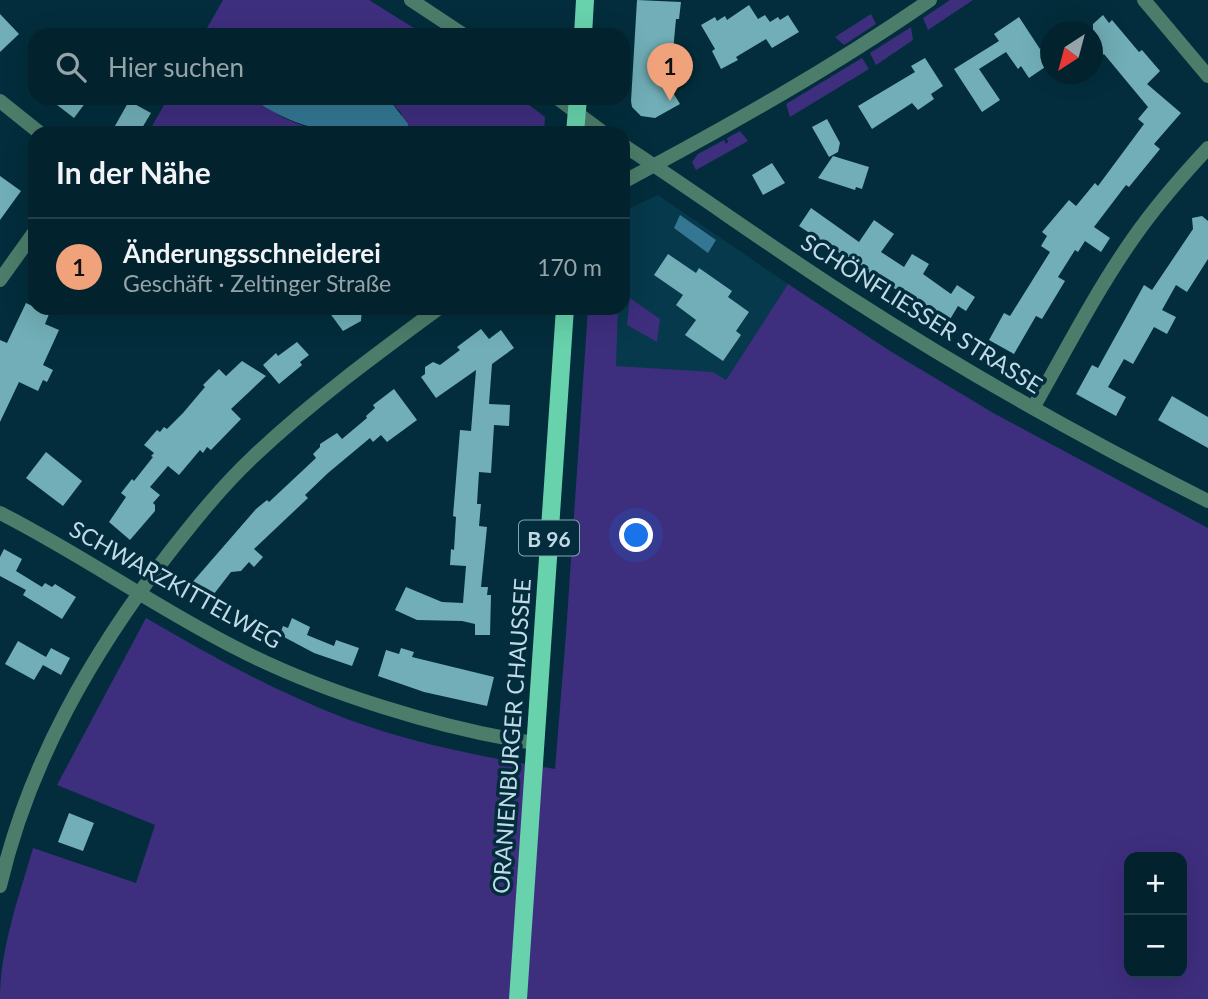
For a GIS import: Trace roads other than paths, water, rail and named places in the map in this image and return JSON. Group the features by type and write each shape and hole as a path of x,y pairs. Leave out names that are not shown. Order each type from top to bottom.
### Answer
{"main road":[{"path":"583,28 585,0"},
{"path":"576,126 578,106"},
{"name":"ORANIENBURGER CHAUSSEE","path":"518,999 565,315"}],"street":[{"path":"411,0 453,28"},
{"path":"630,178 729,126 821,71 930,0"},
{"path":"1144,0 1208,76"},
{"path":"0,101 31,126"},
{"path":"578,106 597,126"},
{"path":"1033,408 1080,324 1132,240 1182,176 1208,148"},
{"name":"SCHÖNFLIESSER STRASSE","path":"630,150 853,299 1033,408 1208,501"},
{"path":"0,280 28,241"},
{"path":"0,886 28,793 60,720 97,653 139,593 202,512 251,459 352,372 429,315"},
{"name":"SCHWARZKITTELWEG","path":"0,513 237,649 314,683 396,710 535,743"}],"place":[{"name":"Änderungsschneiderei","path":"670,101"}]}
